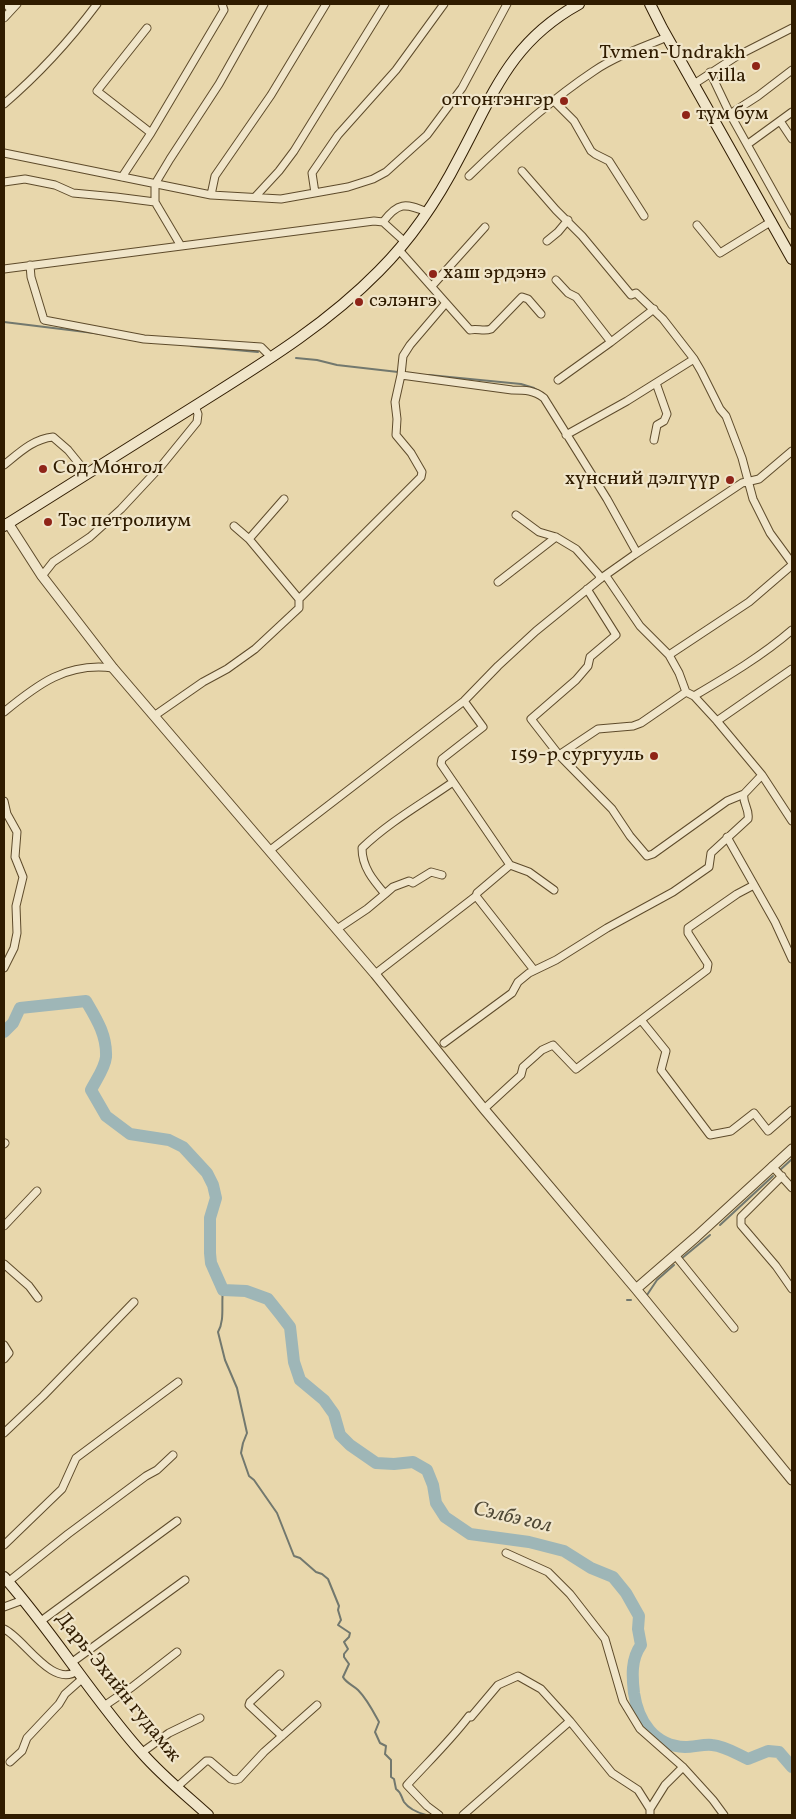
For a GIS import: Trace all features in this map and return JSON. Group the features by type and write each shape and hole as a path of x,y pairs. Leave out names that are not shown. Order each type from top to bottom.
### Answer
{"main road":[{"path":"6,525 272,358 333,312 379,271 402,246 428,212 447,181 495,87 510,63 540,30 556,17 579,4"},
{"path":"650,4 667,38 792,259"},
{"name":"Дарь-Эхийн гудамж","path":"6,1579 41,1621 141,1753 208,1815"}],"street":[{"path":"6,4 11,10"},
{"path":"4,18 17,4"},
{"path":"4,104 25,86 80,27 97,4"},
{"path":"122,177 151,133 205,39 223,12 222,4"},
{"path":"181,246 156,202 155,184 219,84 264,4"},
{"path":"211,195 216,176 271,95 326,4"},
{"path":"254,197 279,171 294,151 385,4"},
{"path":"315,193 312,173 338,135 396,70 444,4"},
{"path":"4,153 211,195 281,199 348,187 373,179 386,172 414,149 427,135 462,88 507,4"},
{"path":"147,28 97,91 151,133"},
{"path":"694,84 737,56 792,28"},
{"path":"468,176 554,101 595,70 632,51 667,38"},
{"path":"730,114 758,96 792,70"},
{"path":"710,72 730,114 792,225"},
{"path":"554,101 574,121 592,151 609,160 644,216"},
{"path":"748,144 792,112"},
{"path":"780,121 792,139"},
{"path":"522,171 556,210 568,220 631,295 636,293 654,309 694,359 726,416 742,458 753,499 770,533 792,564 749,602 669,655"},
{"path":"4,182 25,179 56,185 73,193 156,202"},
{"path":"382,222 392,210 401,206 411,205 428,212"},
{"path":"547,241 568,220"},
{"path":"4,269 374,221 382,222 445,304 470,330 476,329 485,332 491,329 522,297 528,299 541,314"},
{"path":"697,226 720,253 772,222"},
{"path":"432,286 485,228"},
{"path":"30,265 44,320 144,339 261,347 272,358"},
{"path":"556,280 568,293 576,298 611,342"},
{"path":"299,599 421,477 422,472 418,465 396,435 395,402 402,375 403,356 445,304"},
{"path":"558,380 654,309"},
{"path":"566,435 694,359"},
{"path":"402,375 512,390 528,390 544,398 607,499 637,553"},
{"path":"654,440 658,425 664,421 667,414 656,383"},
{"path":"42,576 53,562 90,537 121,509 168,458 198,422 196,406"},
{"path":"4,465 22,449 45,438 54,437 81,466"},
{"path":"269,851 464,701 535,632 587,589 637,553 742,484 759,479 792,450"},
{"path":"249,539 284,499"},
{"path":"516,515 539,532 556,537 576,549 603,578 640,626 669,655 679,673 686,692 694,696 717,721 762,775 792,821"},
{"path":"6,525 42,576 114,668 375,974 484,1109 636,1289 792,1480"},
{"path":"154,716 255,649 299,608 299,599 249,539 234,526"},
{"path":"498,582 556,537"},
{"path":"587,589 616,635 590,657 588,666 576,680 531,720 559,755 612,809 630,836 647,856 653,854 727,801 744,794 762,775"},
{"path":"694,696 736,672 792,630"},
{"path":"4,712 28,691 52,677 87,667 114,668"},
{"path":"717,721 792,669"},
{"path":"559,755 598,729 633,726 641,723 686,692"},
{"path":"464,701 483,727 441,760 441,764 510,865 529,872 554,890"},
{"path":"385,894 379,888 363,860 362,848 385,827 453,782"},
{"path":"444,1042 512,993 518,982 534,970 556,960 607,928 673,892 709,867 710,853 748,818 749,812 744,800 744,794"},
{"path":"4,801 7,814 17,832 15,857 23,877 16,906 17,935 14,948 4,968"},
{"path":"727,837 781,932 792,959"},
{"path":"375,974 476,896 477,893 510,865"},
{"path":"337,929 368,909 393,887 409,881 413,883 431,872 442,874"},
{"path":"484,1109 521,1075 523,1066 542,1050 553,1045 576,1069 707,970 708,964 688,934 688,928 754,885"},
{"path":"476,896 534,970"},
{"path":"641,1020 666,1051 661,1070 710,1135 731,1131 754,1113 768,1131 792,1110"},
{"path":"636,1289 792,1149"},
{"path":"772,1166 792,1188"},
{"path":"782,1176 741,1217 741,1225 776,1266 792,1289"},
{"path":"4,1226 38,1191"},
{"path":"675,1255 734,1328"},
{"path":"4,1264 29,1286 38,1298"},
{"path":"4,1432 49,1390 134,1302"},
{"path":"4,1345 9,1353 4,1359"},
{"path":"4,1545 62,1489 76,1458 178,1382"},
{"path":"6,1579 146,1476 157,1470 173,1455"},
{"path":"41,1621 177,1521"},
{"path":"506,1553 548,1572 570,1594 605,1639 623,1701 640,1729 682,1767 713,1800 724,1815"},
{"path":"4,1629 13,1633 34,1657 52,1670 71,1675 185,1580"},
{"path":"4,1607 23,1600"},
{"path":"104,1706 132,1688 177,1652"},
{"path":"10,1762 22,1751 27,1738 59,1704 77,1671"},
{"path":"280,1674 250,1702 249,1706 282,1736"},
{"path":"439,1815 427,1806 407,1785 452,1738 469,1716 471,1717 498,1685 518,1676 541,1689 612,1773 638,1790 650,1812"},
{"path":"177,1788 206,1761 210,1761 232,1779 239,1779 282,1736 317,1705"},
{"path":"141,1753 169,1733 200,1718"},
{"path":"463,1815 570,1721"},
{"path":"650,1812 665,1785 682,1767"}],"waterway":[{"path":"4,322 102,334"},
{"path":"191,346 258,352"},
{"path":"296,358 398,372"},
{"path":"429,375 521,384 534,388 545,395"},
{"name":"Сэлбэ гол","path":"4,1032 13,1023 20,1008 86,1001 105,1041 105,1061 91,1090 106,1116 130,1134 169,1140 183,1147 207,1173 213,1185 216,1198 210,1218 211,1263 223,1290 246,1291 268,1299 290,1327 294,1362 300,1380 324,1400 334,1414 340,1435 350,1445 376,1463 413,1462 427,1470 433,1485 436,1503 445,1517 470,1534 529,1542 564,1551 591,1568 613,1577 626,1593 639,1616 638,1629 641,1645 634,1662 634,1693 639,1713 649,1730 656,1737 674,1746 717,1746 748,1759 768,1751 779,1752 792,1767"},
{"path":"780,1170 792,1159"},
{"path":"720,1225 773,1176"},
{"path":"681,1259 710,1235"},
{"path":"647,1295 657,1280 674,1265"},
{"path":"223,1290 222,1317 218,1332 225,1360 237,1388 247,1433 241,1453 249,1476 254,1480 277,1513 294,1556 300,1558 316,1572 328,1579 339,1606 338,1610 341,1620 338,1625 350,1633 344,1642 348,1649 344,1657 349,1664 343,1677 364,1697 379,1722 375,1732 380,1743 386,1746 385,1754 391,1760 391,1777 394,1779 396,1789 409,1807 426,1815"}],"place":[{"name":"Tvmen-Undrakh villa","path":"756,66"},
{"name":"отгонтэнгэр","path":"564,101"},
{"name":"түм бум","path":"686,115"},
{"name":"хаш эрдэнэ","path":"433,274"},
{"name":"сэлэнгэ","path":"359,302"},
{"name":"Сод Монгол","path":"43,469"},
{"name":"хүнсний дэлгүүр","path":"730,480"},
{"name":"Тэс петролиум","path":"48,522"},
{"name":"159-р сургууль","path":"654,756"}]}
